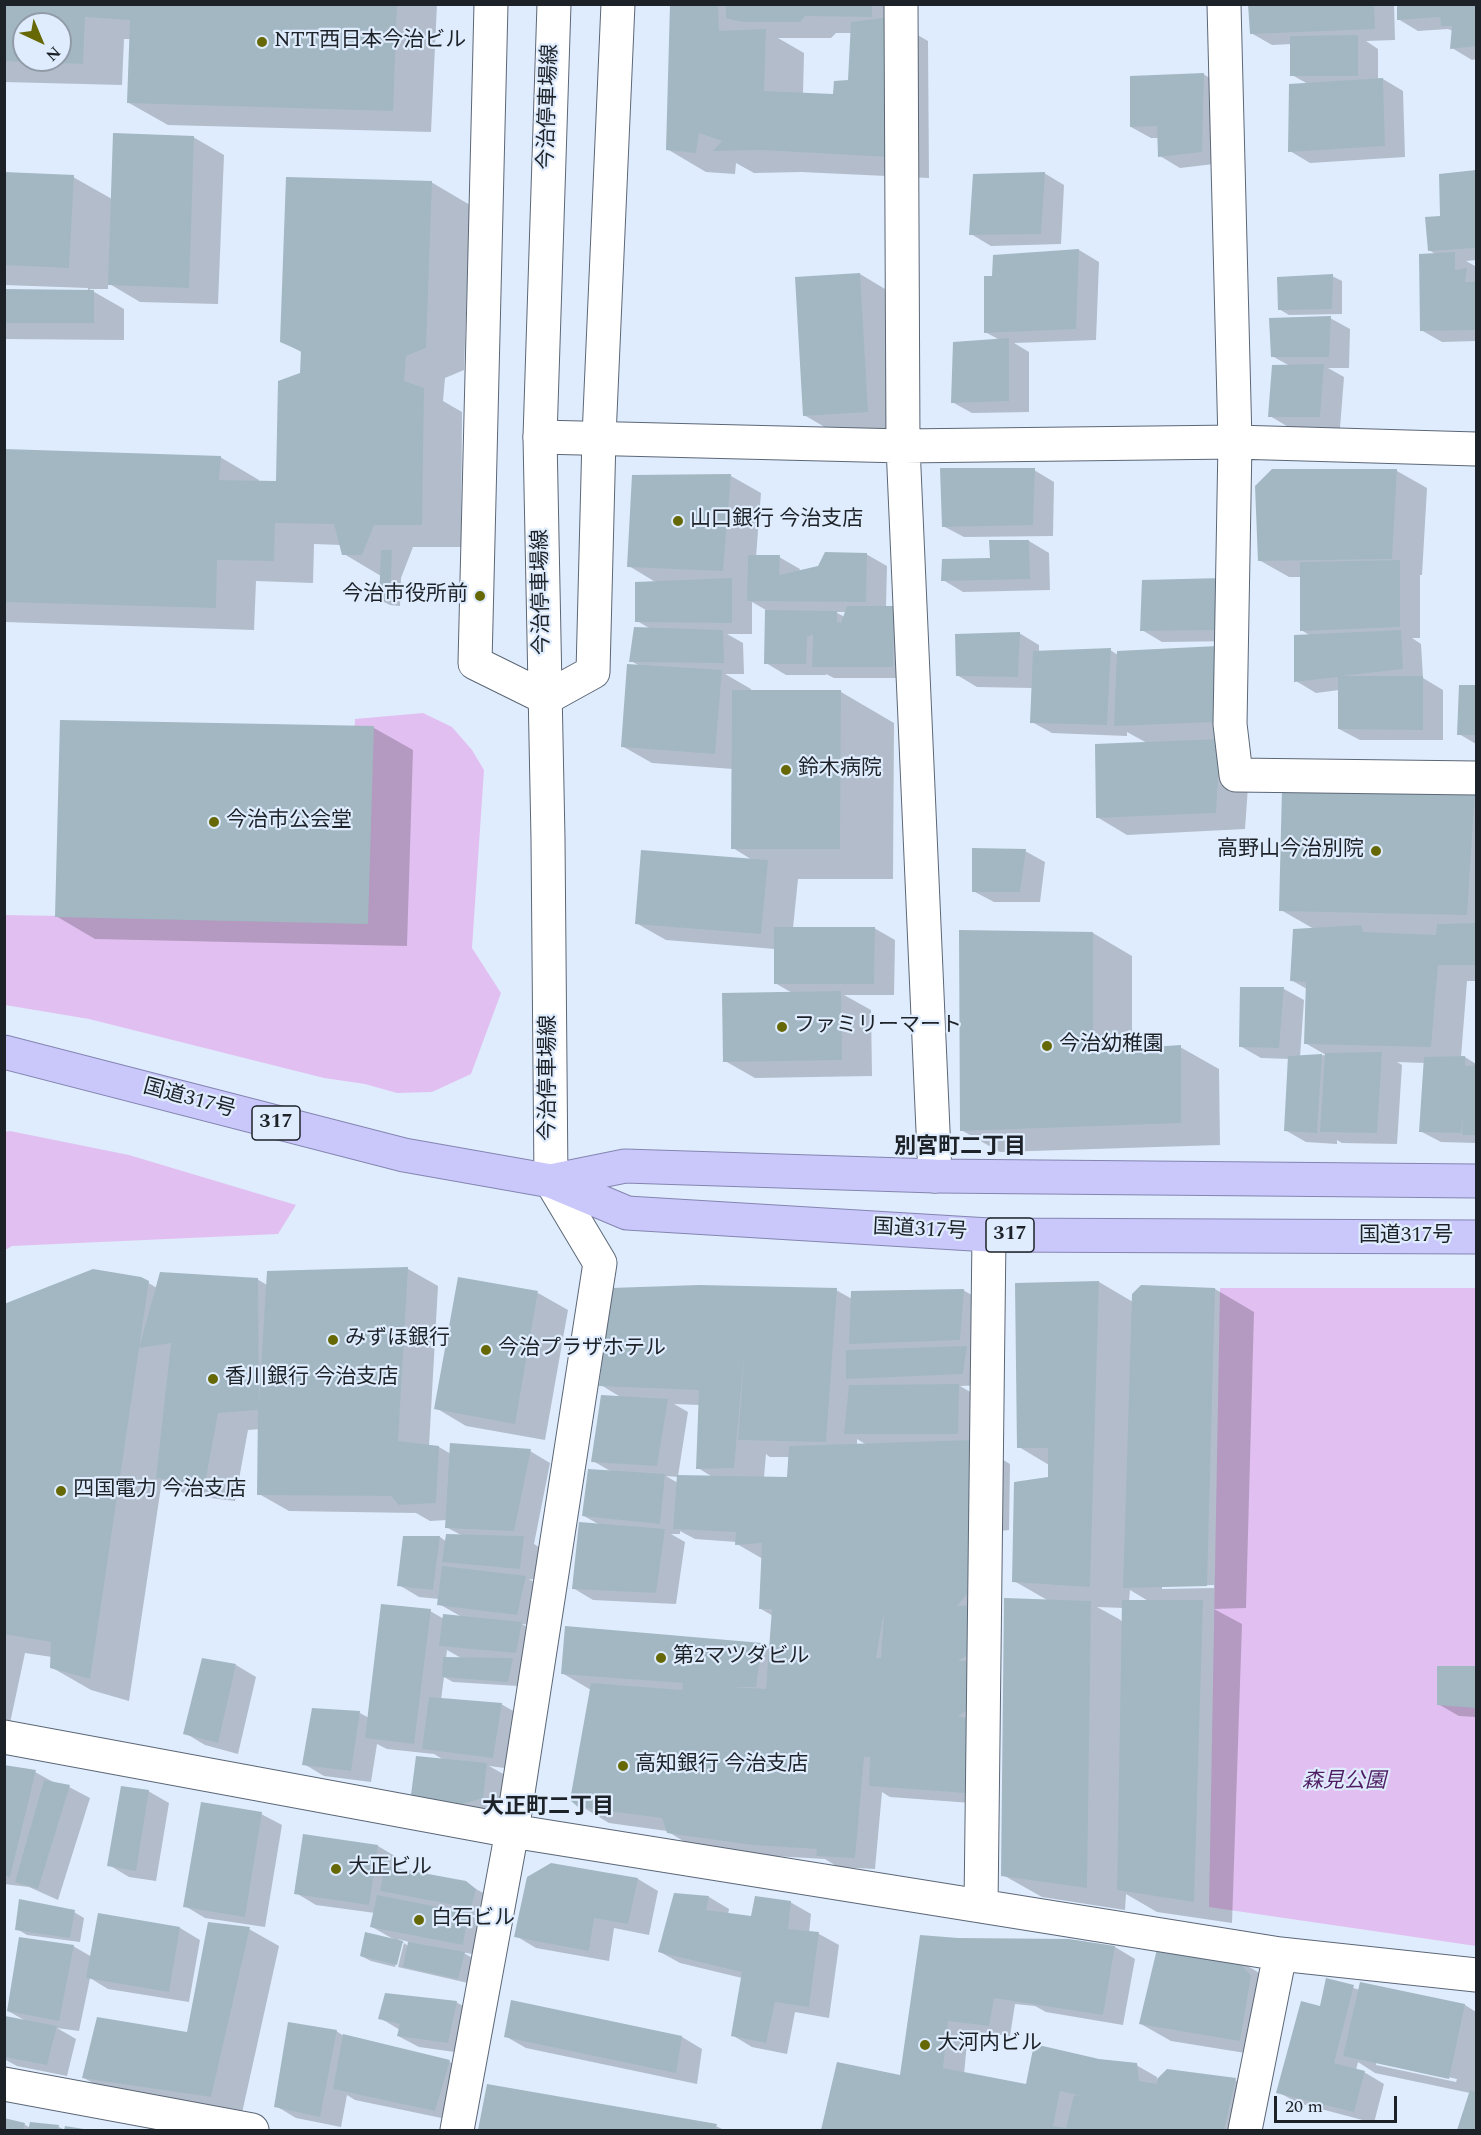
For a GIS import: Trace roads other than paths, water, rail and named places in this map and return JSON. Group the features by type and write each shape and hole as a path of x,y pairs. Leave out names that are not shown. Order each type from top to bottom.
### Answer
{"highway":[{"name":"国道317号","path":"4,1052 404,1155 551,1181 627,1214 989,1235 1476,1237"},
{"name":"国道317号","path":"551,1181 625,1166 935,1176 1476,1181"}],"street":[{"path":"491,4 475,663 546,698 593,672 599,437 618,4"},
{"name":"今治停車場線","path":"551,1181 546,698 540,437 554,4"},
{"path":"901,4 903,446 935,1176"},
{"path":"1224,4 1235,442 1230,724 1236,775 1476,778"},
{"path":"540,437 903,446 1235,442 1476,449"},
{"path":"457,2130 512,1831 600,1263 551,1181"},
{"path":"981,1906 989,1235"},
{"path":"4,1737 512,1831 1280,1954 1476,1975"},
{"path":"1245,2130 1280,1954"},
{"path":"4,2084 252,2130"}],"place":[{"name":"NTT西日本今治ビル","path":"262,42"},
{"name":"山口銀行 今治支店","path":"678,521"},
{"name":"今治市役所前","path":"480,596"},
{"name":"鈴木病院","path":"786,770"},
{"name":"今治市公会堂","path":"214,822"},
{"name":"高野山今治別院","path":"1376,851"},
{"name":"ファミリーマート","path":"782,1027"},
{"name":"今治幼稚園","path":"1047,1046"},
{"name":"みずほ銀行","path":"333,1340"},
{"name":"今治プラザホテル","path":"486,1350"},
{"name":"香川銀行 今治支店","path":"213,1379"},
{"name":"四国電力 今治支店","path":"61,1491"},
{"name":"第2マツダビル","path":"661,1658"},
{"name":"高知銀行 今治支店","path":"623,1766"},
{"name":"大正ビル","path":"336,1869"},
{"name":"白石ビル","path":"419,1920"},
{"name":"大河内ビル","path":"925,2045"}],"district":[{"name":"別宮町二丁目","path":"960,1149"},
{"name":"大正町二丁目","path":"548,1809"}],"park label":[{"name":"森見公園","path":"1344,1783"}]}
